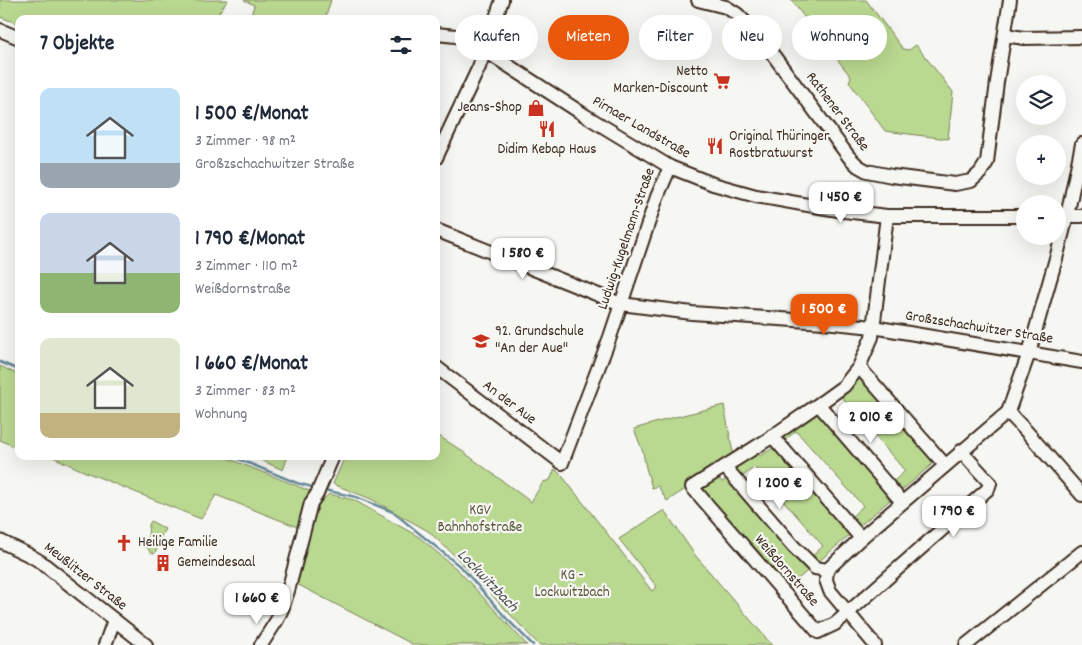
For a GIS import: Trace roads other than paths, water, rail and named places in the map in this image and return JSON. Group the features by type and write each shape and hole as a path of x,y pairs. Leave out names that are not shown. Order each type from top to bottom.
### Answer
{"street":[{"path":"497,15 502,0"},
{"name":"Rathener Straße","path":"698,0 726,7 745,22 762,40 849,157 858,166 867,171 892,176 955,184 971,181 987,162 1010,0"},
{"path":"0,30 15,36"},
{"name":"Pirnaer Landstraße","path":"440,34 455,36"},
{"path":"1005,35 1024,38 1082,37"},
{"path":"440,149 481,60"},
{"name":"Pirnaer Landstraße","path":"499,60 670,167 713,184 756,196 844,211 887,216 1016,216"},
{"path":"1066,202 1082,144"},
{"name":"Ludwig-Kugelmann-Straße","path":"562,463 621,304 657,197 670,167"},
{"name":"Weißdornstraße","path":"887,216 872,337 859,367 844,386 819,404 692,487 818,632 835,624 988,489 990,483 962,451"},
{"path":"1066,216 1082,216"},
{"name":"Großzschachwitzer Straße","path":"440,232 621,304 692,313 873,327 1082,362"},
{"path":"827,570 902,502 1008,412 1029,353 1055,245"},
{"path":"859,367 945,465"},
{"name":"An der Aue","path":"440,370 562,463"},
{"path":"819,404 902,502"},
{"path":"1008,412 1082,495"},
{"path":"772,436 861,538"},
{"path":"261,645 281,612 311,503 317,494 331,460"},
{"name":"Weißdornstraße","path":"725,467 793,546 815,568 827,570 826,580 830,591 875,645"},
{"name":"Meußlitzer Straße","path":"0,542 41,562 146,645"},
{"path":"966,645 1082,552"},
{"path":"105,645 114,620"}],"waterway":[{"name":"Lockwitzbach","path":"0,362 15,368"},
{"name":"Lockwitzbach","path":"241,460 297,483 316,488"},
{"name":"Lockwitzbach","path":"324,490 356,497 393,512 462,568 533,645"}],"place":[{"name":"Netto Marken-Discount","path":"722,81"},
{"name":"Jeans-Shop","path":"536,108"},
{"name":"Didim Kebap Haus","path":"547,129"},
{"name":"Original Thüringer Rostbratwurst","path":"715,146"},
{"name":"92. Grundschule \"An der Aue\"","path":"481,341"},
{"name":"Heilige Familie","path":"124,543"},
{"name":"Gemeindesaal","path":"163,563"}],"park label":[{"name":"KGV Bahnhofstraße","path":"480,520"},
{"name":"KG - Lockwitzbach","path":"572,584"}]}
